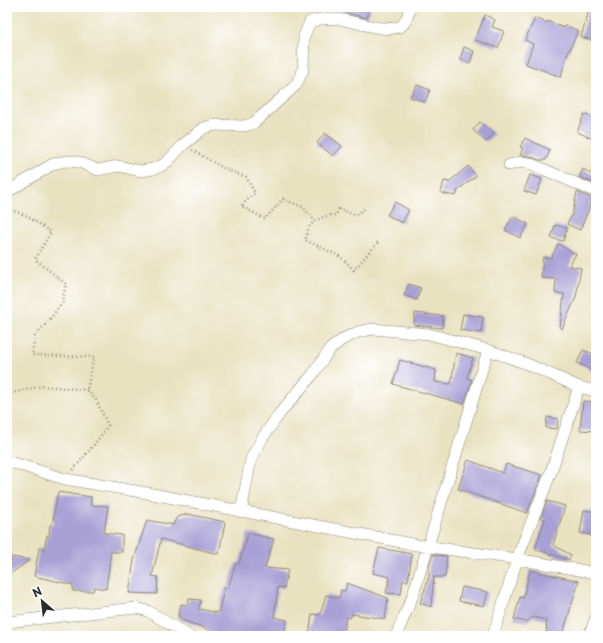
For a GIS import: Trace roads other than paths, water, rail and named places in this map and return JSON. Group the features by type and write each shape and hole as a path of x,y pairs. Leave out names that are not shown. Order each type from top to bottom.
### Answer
{"street":[{"path":"7,192 54,164 66,161 79,162 98,170 118,166 141,171 161,166 204,128 214,125 243,126 255,122 296,85 303,70 304,36 310,22 318,19 337,19 366,26 392,28 400,26 406,21 410,7"},
{"path":"509,165 521,162 529,163 596,192"},
{"path":"242,512 251,459 263,437 280,413 313,374 330,349 343,339 358,332 373,329 429,334 488,350 579,387 596,391"},
{"path":"396,636 414,595 488,350"},
{"path":"493,636 517,559 551,472 579,387"},
{"path":"7,460 65,479 147,493 429,547 517,559 596,573"},
{"path":"7,622 136,608 148,610 189,636"},
{"path":"589,636 596,618"}]}
